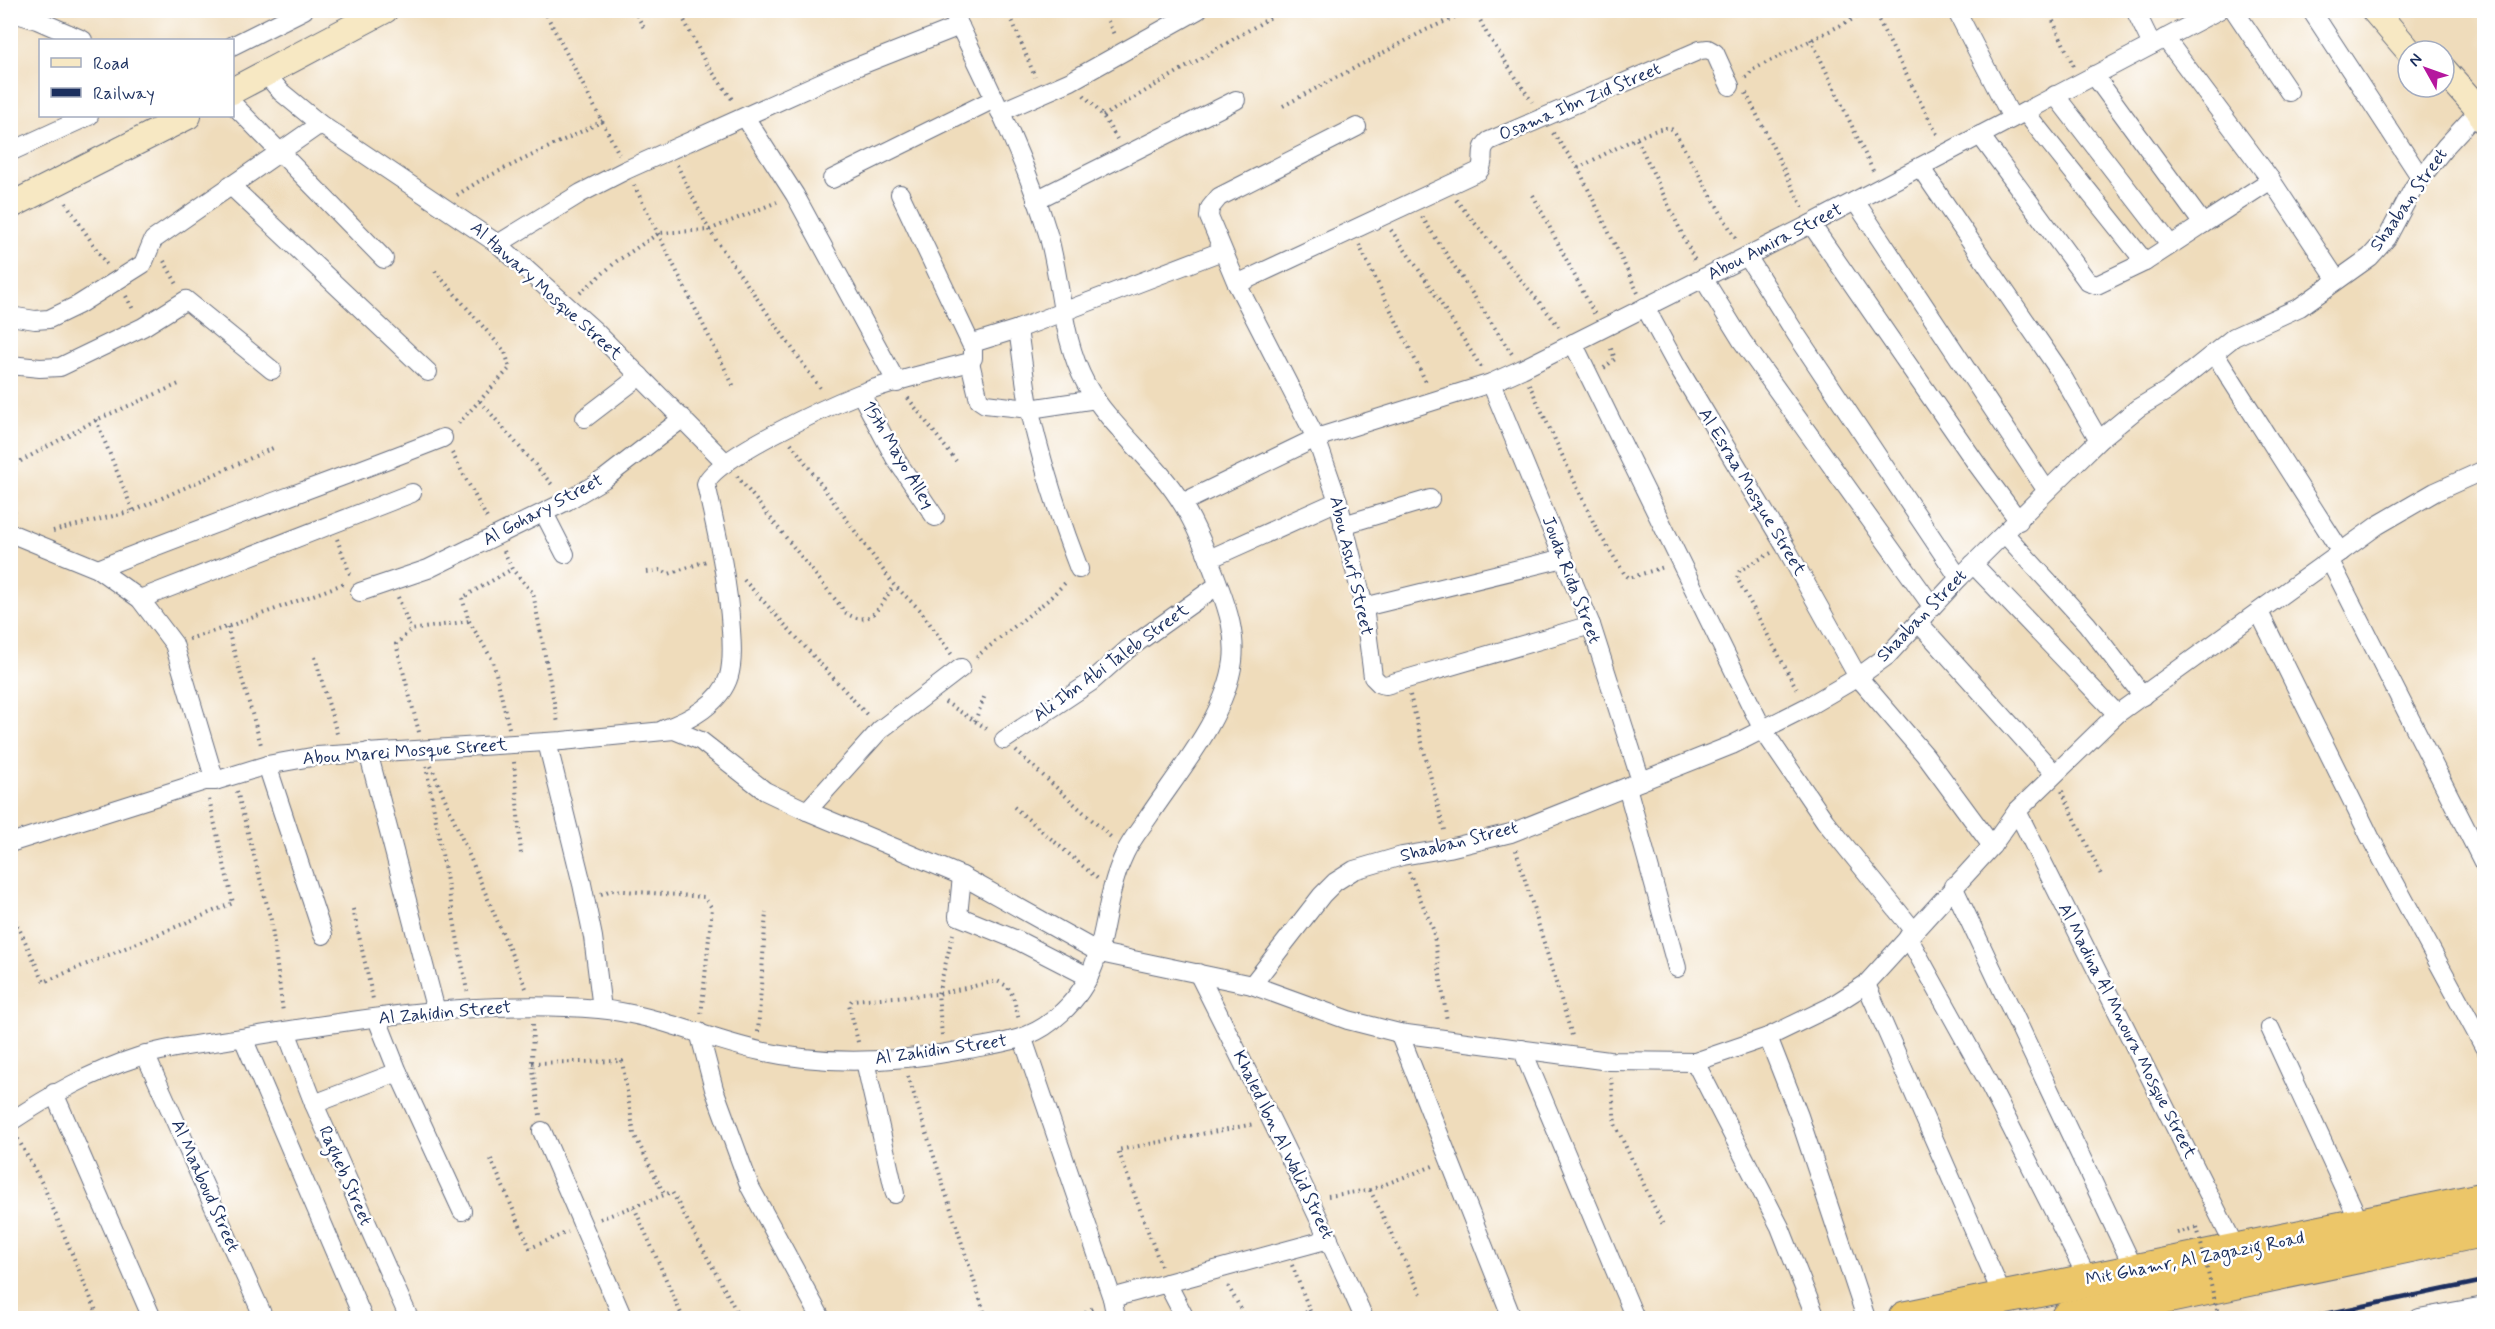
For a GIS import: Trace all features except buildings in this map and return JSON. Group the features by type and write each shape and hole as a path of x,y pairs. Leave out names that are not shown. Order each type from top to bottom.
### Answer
{"highway":[{"name":"Mit Ghamr, Al Zagazig Road","path":"1905,1318 2003,1296 2089,1281 2484,1199"},
{"name":"Mit Ghamr, Al Zagazig Road","path":"2067,1318 2484,1230"}],"street":[{"path":"234,45 304,10"},
{"path":"234,91 385,10"},
{"path":"832,180 997,106 1043,94 1071,81 1198,10"},
{"path":"1956,10 2018,115 2145,262"},
{"path":"2135,10 2271,180 2337,280"},
{"name":"Abou Amira Street","path":"1182,503 1316,438 1491,383 1522,369 1811,224 2218,10"},
{"path":"2234,10 2289,92"},
{"path":"2311,10 2421,178"},
{"path":"2374,10 2399,39"},
{"path":"2393,10 2418,39"},
{"path":"10,12 37,20 81,39"},
{"path":"498,243 581,193 956,18"},
{"name":"Al Zahidin Street","path":"11,1122 54,1093 99,1071 146,1054 286,1031 470,1007 533,1005 602,1010 653,1018 757,1050 793,1056 865,1061 944,1054 1023,1038 1050,1023 1072,1002 1089,977 1100,953 1111,891 1125,850 1216,712 1227,685 1233,660 1233,634 1227,608 1209,559 1182,503 1096,399 1083,378 1071,351 1049,238 1026,168 956,18"},
{"name":"Osama Ibn Zid Street","path":"1237,284 1479,171 1482,165 1483,147 1489,141 1704,49 1715,53 1730,86"},
{"name":"Al Hawary Mosque Street","path":"265,73 281,92 320,124 443,204 498,243 640,376 726,463"},
{"path":"2087,78 2203,224"},
{"path":"2456,85 2481,117"},
{"path":"2055,95 2170,244"},
{"path":"2456,98 2481,117"},
{"path":"1036,200 1236,100"},
{"path":"234,105 384,259"},
{"path":"10,152 87,117"},
{"path":"10,206 182,117"},
{"path":"745,117 795,195 897,383"},
{"name":"Shaaban Street","path":"1252,985 1322,895 1335,882 1354,870 1402,856 1449,848 1511,832 1763,730 1858,677 1887,656 1973,564 2099,440 2138,408 2159,396 2234,337 2300,307 2370,257 2387,238 2408,197 2451,140 2481,117"},
{"path":"10,316 35,320 49,319 78,305 143,264 153,240 320,124"},
{"name":"Abou Ashrf Street","path":"1357,128 1219,197 1210,208 1209,217 1237,284 1316,438 1338,501 1364,607 1373,677 1380,684 1386,685 1591,625"},
{"path":"1980,135 2088,282 2097,285 2145,262 2271,180"},
{"path":"1920,167 2057,367 2099,440"},
{"path":"230,186 428,372"},
{"path":"659,730 682,723 700,712 717,696 729,678 732,659 730,624 722,556 706,484 711,475 726,463 782,431 832,406 861,394 970,362 973,358 971,344 900,194"},
{"path":"1855,201 2047,491"},
{"path":"1811,224 1976,464 2019,521"},
{"path":"971,344 1017,329 1222,251"},
{"path":"1747,256 1796,334 1959,578"},
{"path":"1703,278 1742,341 1932,606"},
{"path":"11,364 60,368 143,327 186,300 272,370"},
{"name":"Al Esraa Mosque Street","path":"1645,307 1676,364 1785,546 1858,677 1925,755 1992,846"},
{"path":"1017,329 1030,410 1051,490 1079,569"},
{"path":"1573,343 1763,730 1825,821 1910,934 2089,1281"},
{"path":"2214,353 2336,556 2484,864"},
{"path":"970,362 981,403 1030,410 1096,399"},
{"path":"585,418 640,376"},
{"name":"Jouda Rida Street","path":"1491,383 1591,625 1634,784 1677,968"},
{"name":"15th Mayo Alley","path":"861,394 895,458 935,517"},
{"name":"Al Gohary Street","path":"356,586 392,583 463,553 544,513 604,479 683,418"},
{"path":"98,569 188,532 318,488 443,438"},
{"name":"Abou Marei Mosque Street","path":"11,842 267,765 343,753 554,742 674,730 702,741 765,791 962,876 1100,953 1252,985 1348,1020 1399,1033 1609,1061 1695,1062 1768,1037 1830,1006 1866,984 1953,886 1992,846 2017,811 2117,714 2378,525 2435,492 2484,470"},
{"path":"140,599 412,493"},
{"path":"1343,525 1430,498"},
{"path":"1209,559 1338,501"},
{"path":"544,513 565,554"},
{"path":"2005,534 2087,624 2143,696"},
{"path":"17,536 98,569 140,599 174,644 210,781"},
{"path":"1364,607 1564,558"},
{"path":"1973,564 2117,714"},
{"name":"Ali Ibn Abi Taleb Street","path":"1004,740 1091,682 1128,649 1218,585"},
{"path":"2259,612 2370,837 2484,1047"},
{"path":"1918,622 2054,773"},
{"path":"807,811 880,730 961,668"},
{"path":"554,742 593,938 602,1010"},
{"path":"368,752 436,1011"},
{"path":"267,765 323,935"},
{"name":"Al Madina Al Mnoura Mosque Street","path":"2017,811 2237,1251"},
{"path":"962,876 958,916 1052,956 1089,977"},
{"path":"1953,886 2135,1271"},
{"name":"Khaled Ibn Al Walid Street","path":"1198,973 1310,1198 1364,1318"},
{"path":"1866,984 2003,1296"},
{"path":"377,1019 398,1072 462,1211"},
{"path":"2270,1028 2361,1225"},
{"name":"Ragheb Street","path":"286,1031 314,1104 409,1318"},
{"path":"699,1032 714,1089 750,1187 821,1318"},
{"path":"1399,1033 1512,1318"},
{"path":"1768,1037 1799,1116 1866,1318"},
{"path":"243,1038 363,1318"},
{"path":"1023,1038 1112,1298 1116,1318"},
{"path":"1522,1048 1635,1318"},
{"name":"Al Maaboud Street","path":"146,1054 264,1318"},
{"path":"865,1061 895,1194"},
{"path":"1695,1062 1780,1227 1816,1318"},
{"path":"314,1104 398,1072"},
{"path":"54,1093 152,1318"},
{"path":"543,1131 623,1318"},
{"path":"1112,1298 1329,1239"},
{"path":"1167,1283 1185,1318"},
{"path":"2419,1318 2484,1306"}],"path":[{"path":"443,204 481,180 603,121 544,10"},
{"path":"634,10 645,30"},
{"path":"680,10 708,67 745,117"},
{"path":"1008,10 1043,94"},
{"path":"1103,10 1122,52"},
{"path":"1103,116 1282,10"},
{"path":"1283,106 1424,31 1473,10 1578,168 1645,307"},
{"path":"1811,224 1743,85 1752,70 1872,10 1947,152"},
{"path":"2048,10 2087,78"},
{"path":"1811,39 1881,187"},
{"path":"1071,81 1103,116 1127,154"},
{"path":"1578,168 1637,139 1663,128 1670,128 1674,131 1747,256"},
{"path":"1637,139 1703,278"},
{"path":"671,152 710,230 832,406"},
{"path":"54,184 117,280 143,327"},
{"path":"1445,186 1573,343"},
{"path":"565,305 617,261 659,233 710,230 795,195"},
{"path":"1533,195 1602,328 1615,359 1590,379"},
{"path":"1412,201 1522,369 1597,530 1624,573 1629,578 1680,561"},
{"path":"1381,216 1426,280 1491,383"},
{"path":"1352,230 1434,401"},
{"path":"659,233 735,389"},
{"path":"153,240 186,300"},
{"path":"435,271 505,352 508,359 510,368 443,438 497,536"},
{"path":"897,383 956,461"},
{"path":"10,467 96,420 179,384"},
{"path":"480,401 567,501"},
{"path":"96,420 133,511"},
{"path":"782,431 894,585 920,610 961,668 1048,600 1079,569"},
{"path":"17,536 133,511 273,448"},
{"path":"726,463 846,613 855,619 864,620 871,617 894,585"},
{"path":"1785,546 1748,564 1740,570 1737,578 1807,707"},
{"path":"646,572 661,570 669,574 722,556 880,730"},
{"path":"521,854 513,744 493,661 469,621 462,598 512,569 532,593 554,742"},
{"path":"392,583 411,630"},
{"path":"174,644 356,586"},
{"path":"469,621 411,630 396,644 423,749 470,1007"},
{"path":"227,627 267,765"},
{"path":"315,657 343,753"},
{"path":"1406,678 1449,848"},
{"path":"929,693 975,721 985,695"},
{"path":"1004,740 1125,850"},
{"path":"423,749 533,1005 532,1063 543,1131"},
{"path":"2054,773 2102,877"},
{"path":"233,775 271,920 286,1031"},
{"path":"10,909 44,982 233,903 210,781"},
{"path":"1014,807 1111,891"},
{"path":"1511,832 1578,1056"},
{"path":"1402,856 1433,928 1450,1039"},
{"path":"597,896 612,890 704,897 711,904 699,1032"},
{"path":"353,909 377,1019"},
{"path":"757,1050 766,912"},
{"path":"944,1054 938,994 958,916"},
{"path":"865,1061 849,1011 849,1004 852,1000 938,994 997,981 1006,986 1012,996 1023,1038"},
{"path":"903,1059 986,1318"},
{"path":"532,1063 622,1061 634,1134 664,1194"},
{"path":"1609,1061 1615,1124 1664,1227"},
{"path":"1167,1283 1118,1150 1272,1120"},
{"path":"11,1122 18,1140 44,1187 99,1318"},
{"path":"491,1160 530,1248 672,1192 740,1318"},
{"path":"1310,1198 1370,1190 1451,1160"},
{"path":"1370,1190 1422,1296"},
{"path":"634,1206 683,1318"},
{"path":"2197,1227 2219,1318"},
{"path":"1287,1251 1310,1311 1315,1318"},
{"path":"1219,1269 1246,1318"},
{"path":"1288,1318 1310,1311"}],"railway":[{"path":"2306,1318 2484,1281"}]}
